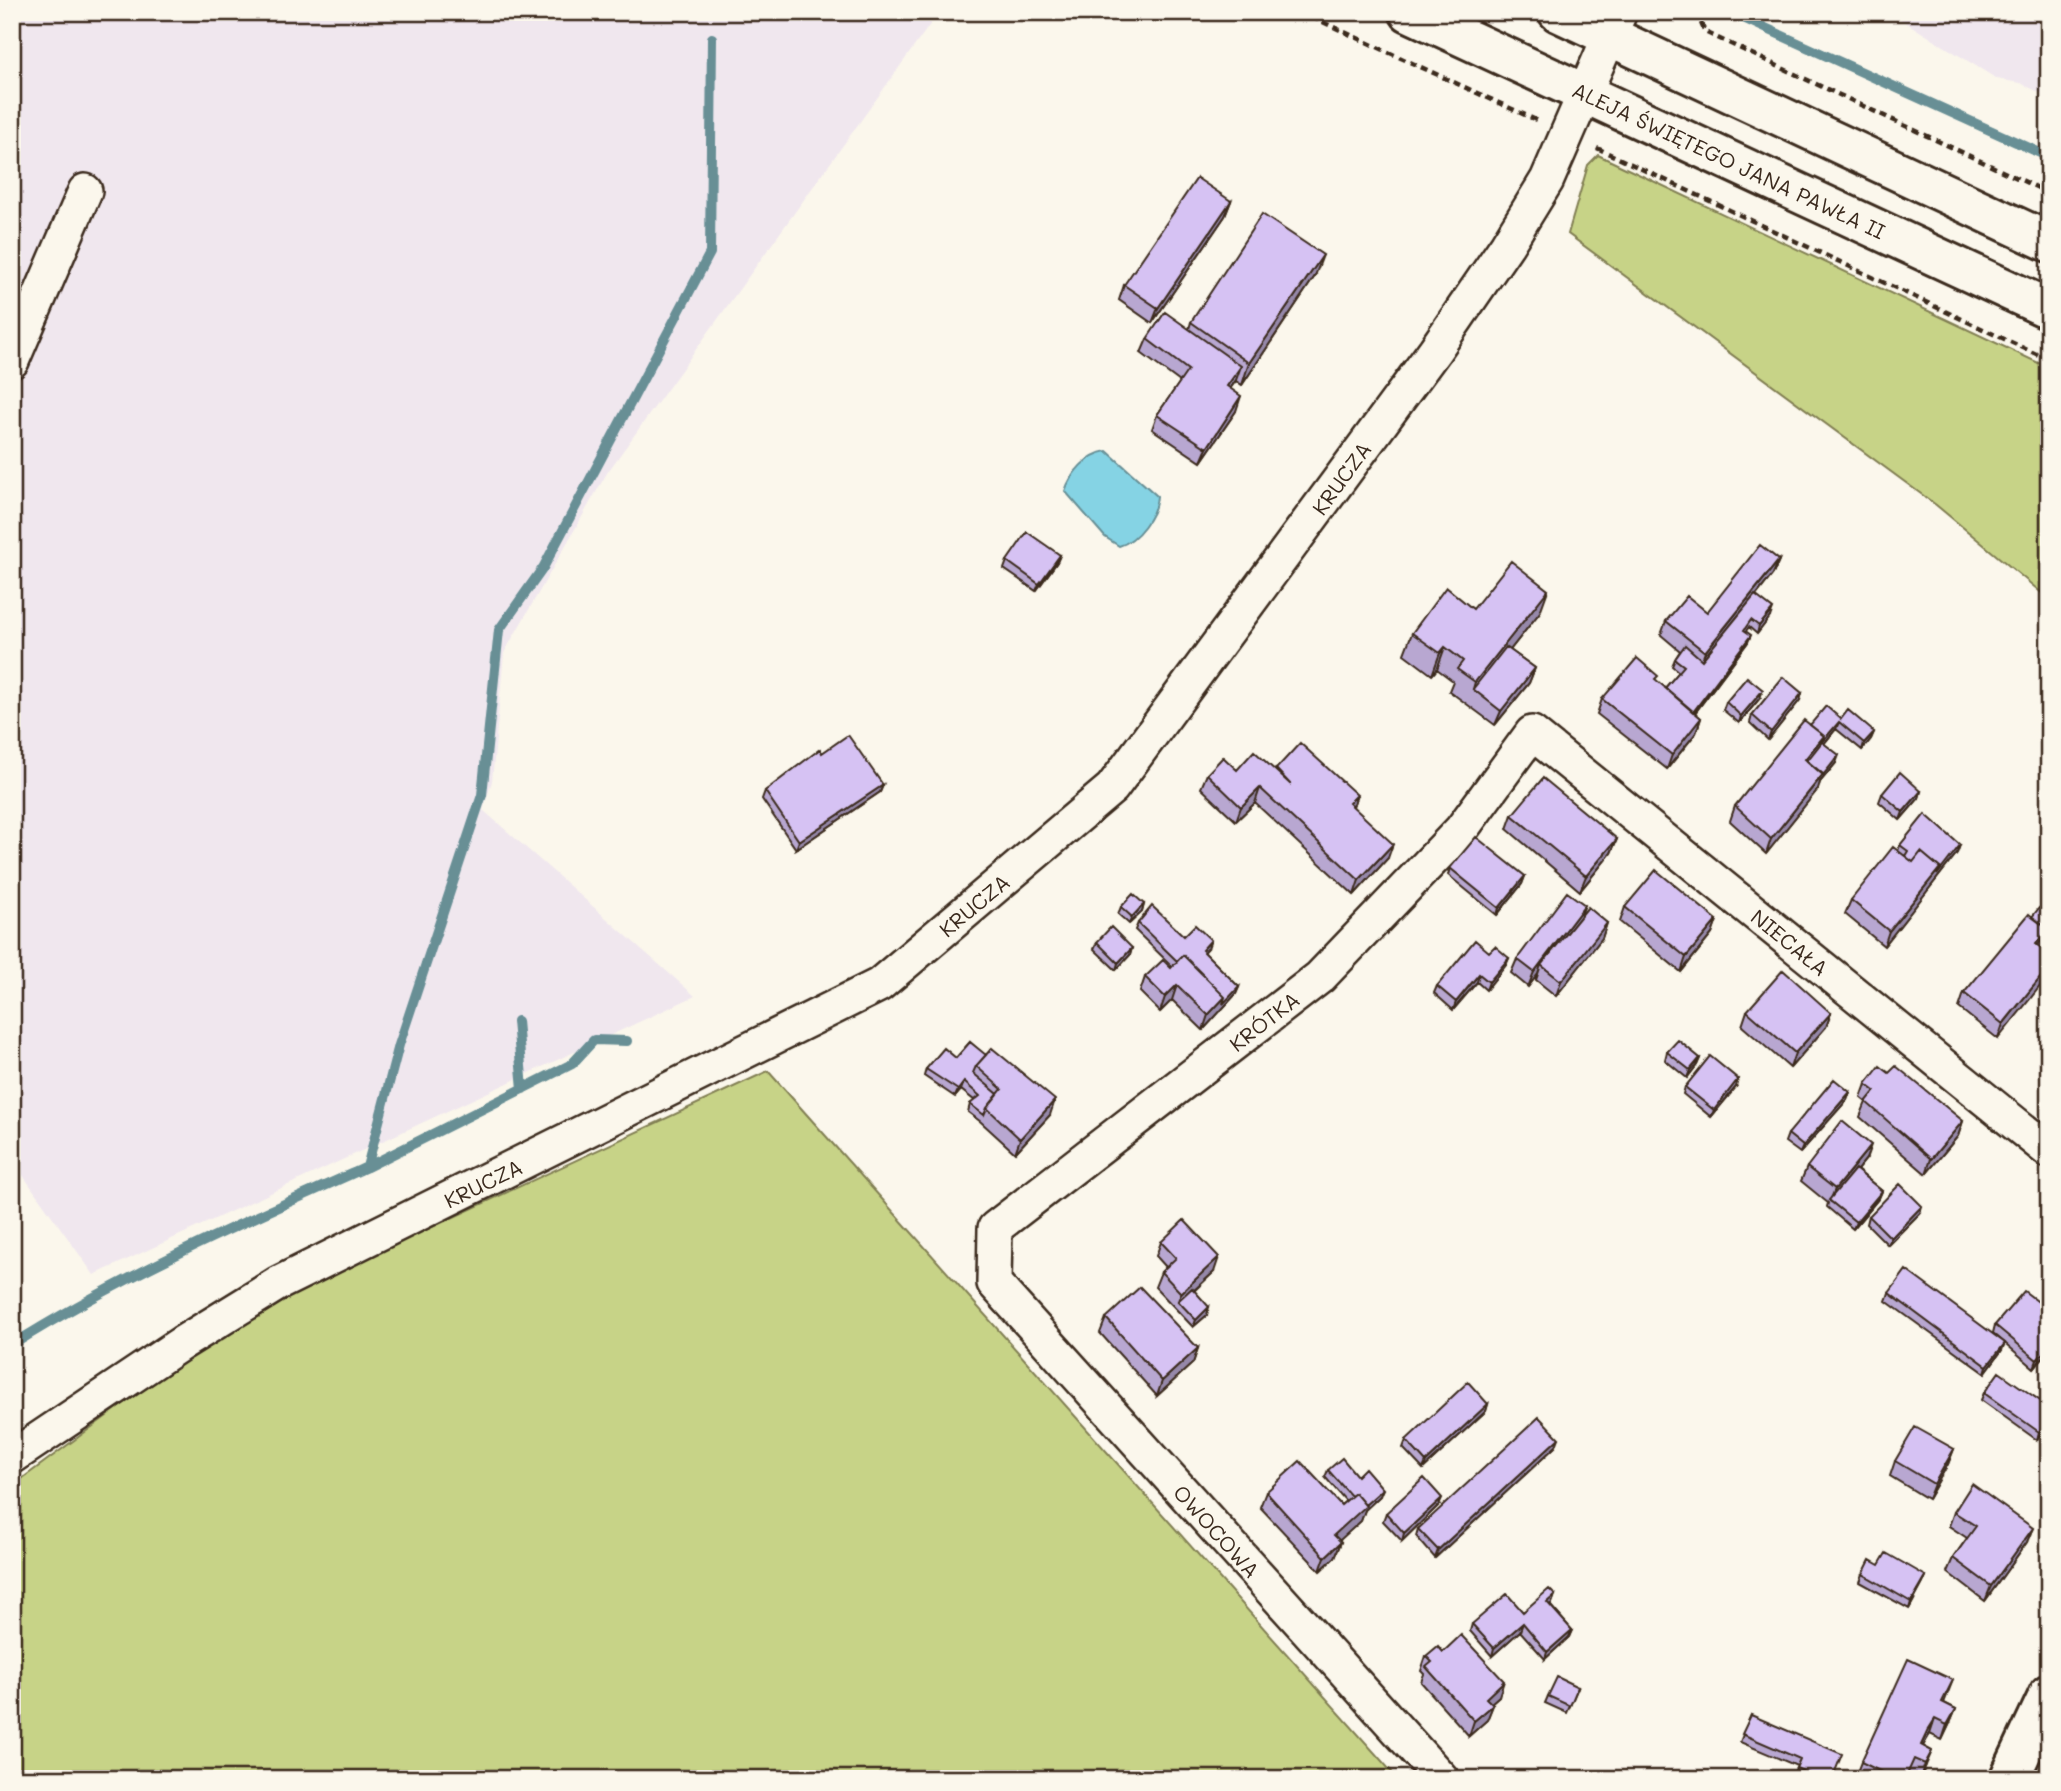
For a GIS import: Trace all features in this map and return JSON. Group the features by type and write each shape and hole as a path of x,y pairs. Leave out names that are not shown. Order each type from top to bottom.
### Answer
{"main road":[{"name":"ALEJA ŚWIĘTEGO JANA PAWŁA II","path":"1409,12 2049,309"},
{"path":"1558,12 1615,24 2049,242"},
{"path":"2009,1779 2049,1694"}],"street":[{"name":"KRUCZA","path":"12,1457 182,1343 279,1283 880,985 1112,788 1435,350 1507,245 1547,180 1615,24"},
{"path":"12,361 85,191"},
{"name":"NIECAŁA","path":"1532,733 2049,1151"},
{"name":"KRÓTKA","path":"994,1283 995,1228 1320,977 1461,830 1532,733"},
{"name":"OWOCOWA","path":"994,1283 1442,1779"}],"path":[{"path":"1301,12 1541,122"},
{"path":"1696,12 1705,32 2049,193"},
{"path":"1593,147 2049,360"}],"shaded area":[{"path":"12,12 939,12 607,473 504,653 492,781 483,810 695,996 94,1275 12,1160"},
{"path":"1889,12 2049,12 2049,97 2020,83 1997,79"}],"green space":[{"path":"1598,155 2049,368 2049,599 1936,505 1568,234 1588,165"},
{"path":"768,1071 1398,1779 12,1779 12,1486 245,1314"}],"water":[{"path":"1107,451 1157,496 1153,511 1139,533 1119,546 1105,537 1065,491 1081,465 1093,456"}],"building":[{"path":"1197,178 1231,201 1158,308 1124,285"},
{"path":"1262,214 1323,255 1249,363 1191,322"},
{"path":"1165,312 1241,366 1227,386 1241,396 1207,448 1157,415 1188,370 1147,339"},
{"path":"1027,532 1060,555 1039,584 1007,561"},
{"path":"1760,545 1779,560 1705,652 1666,621 1687,596 1707,612"},
{"path":"1511,561 1548,590 1475,682 1457,669 1463,661 1445,647 1440,653 1412,633 1446,587 1473,609"},
{"path":"1755,595 1773,609 1759,626 1751,620 1744,630 1751,635 1693,712 1665,688 1684,666 1675,659 1685,645 1702,660"},
{"path":"1506,647 1535,668 1501,711 1473,689"},
{"path":"1637,658 1658,676 1655,679 1701,718 1672,755 1602,699"},
{"path":"1747,677 1763,690 1741,716 1726,702"},
{"path":"1783,677 1802,693 1771,732 1752,715"},
{"path":"1826,706 1841,719 1848,710 1874,732 1864,743 1839,722 1821,743 1824,736 1810,725"},
{"path":"1804,720 1824,736 1805,759 1823,774 1771,839 1735,806"},
{"path":"848,735 883,785 799,841 765,791 820,749 822,753"},
{"path":"1822,742 1839,755 1823,775 1807,761"},
{"path":"1300,743 1357,795 1349,803 1393,844 1359,880 1260,788 1241,807 1207,774 1223,757 1237,770 1254,751 1291,785 1276,769"},
{"path":"1900,772 1921,791 1903,812 1882,794"},
{"path":"1543,778 1617,839 1586,876 1512,815"},
{"path":"1925,814 1960,845 1937,875 1940,868 1921,852 1913,862 1905,856 1908,851 1900,845"},
{"path":"1476,837 1525,876 1499,908 1450,868"},
{"path":"1893,847 1913,862 1921,852 1940,868 1889,931 1851,900"},
{"path":"1656,870 1717,920 1686,957 1625,907"},
{"path":"1567,892 1585,905 1534,972 1517,959"},
{"path":"1133,894 1144,904 1132,917 1121,907"},
{"path":"1152,906 1184,936 1195,925 1211,940 1202,950 1239,987 1223,1004 1225,997 1183,955 1177,961 1138,923"},
{"path":"1588,907 1607,923 1561,981 1541,965"},
{"path":"2039,908 2049,916 2049,954 2038,945 2048,929 2032,917"},
{"path":"2029,914 2048,929 2036,944 2049,954 2049,967 2003,1024 1964,993"},
{"path":"1111,927 1132,948 1118,963 1097,942"},
{"path":"1475,940 1489,952 1495,946 1509,958 1489,982 1479,974 1456,1002 1437,986"},
{"path":"1183,955 1225,997 1208,1015 1177,985 1165,997 1145,977 1163,960 1171,968"},
{"path":"1783,970 1831,1013 1795,1053 1747,1011"},
{"path":"1678,1040 1700,1058 1690,1070 1667,1052"},
{"path":"970,1042 986,1055 973,1073 998,1094 984,1115 970,1104 980,1096 964,1082 958,1090 926,1069 944,1048 956,1058"},
{"path":"992,1048 1055,1100 1020,1139 987,1108 1002,1089 976,1066"},
{"path":"1710,1056 1738,1079 1714,1110 1685,1087"},
{"path":"1880,1066 1889,1073 1896,1066 1963,1121 1931,1159 1866,1102 1875,1091 1866,1084"},
{"path":"1834,1079 1850,1092 1803,1146 1788,1134"},
{"path":"1842,1121 1871,1145 1835,1189 1807,1167"},
{"path":"1855,1169 1882,1191 1856,1222 1829,1200"},
{"path":"1900,1184 1922,1206 1891,1238 1869,1216"},
{"path":"1184,1220 1219,1257 1181,1293 1161,1272 1176,1258 1161,1242"},
{"path":"1906,1270 2005,1343 1987,1366 1889,1293"},
{"path":"1140,1287 1198,1348 1162,1381 1106,1318"},
{"path":"1192,1288 1209,1307 1196,1320 1178,1301"},
{"path":"2024,1291 2045,1307 2040,1313 2049,1320 2049,1346 2037,1360 1995,1325"},
{"path":"1999,1372 2049,1407 2049,1419 2039,1432 1984,1393"},
{"path":"1468,1382 1488,1404 1426,1462 1406,1440"},
{"path":"1539,1417 1559,1438 1438,1550 1418,1529"},
{"path":"1915,1427 1954,1449 1934,1484 1895,1461"},
{"path":"1342,1458 1357,1476 1365,1468 1383,1489 1365,1505 1355,1493 1351,1496 1328,1470"},
{"path":"1300,1461 1341,1505 1355,1493 1366,1506 1334,1535 1341,1542 1325,1557 1266,1492"},
{"path":"1424,1478 1442,1498 1404,1533 1386,1513"},
{"path":"1972,1484 2033,1528 1991,1586 1953,1558 1976,1526 1954,1512"},
{"path":"1886,1553 1926,1576 1911,1602 1863,1574 1870,1560 1879,1565"},
{"path":"1549,1589 1555,1595 1547,1602 1572,1630 1547,1652 1523,1623 1494,1648 1472,1624 1507,1594 1523,1612"},
{"path":"1461,1635 1504,1681 1486,1698 1493,1705 1474,1721 1426,1667 1432,1662 1426,1656 1438,1646 1443,1652"},
{"path":"1908,1659 1953,1680 1942,1702 1956,1709 1947,1725 1935,1719 1928,1730 1921,1745 1932,1751 1925,1764 1914,1759 1905,1779 1896,1779 1861,1762"},
{"path":"1557,1677 1578,1687 1570,1706 1548,1696"},
{"path":"1751,1715 1842,1754 1832,1779 1822,1779 1796,1768 1800,1759 1742,1734"}],"waterway":[{"path":"1730,12 2049,157"},
{"path":"12,1345 142,1272 231,1228 367,1167 399,1045 482,795 499,630 543,568 710,253 712,38"},
{"path":"517,1021 523,1089"},
{"path":"367,1167 572,1064 594,1040 627,1041"}]}
